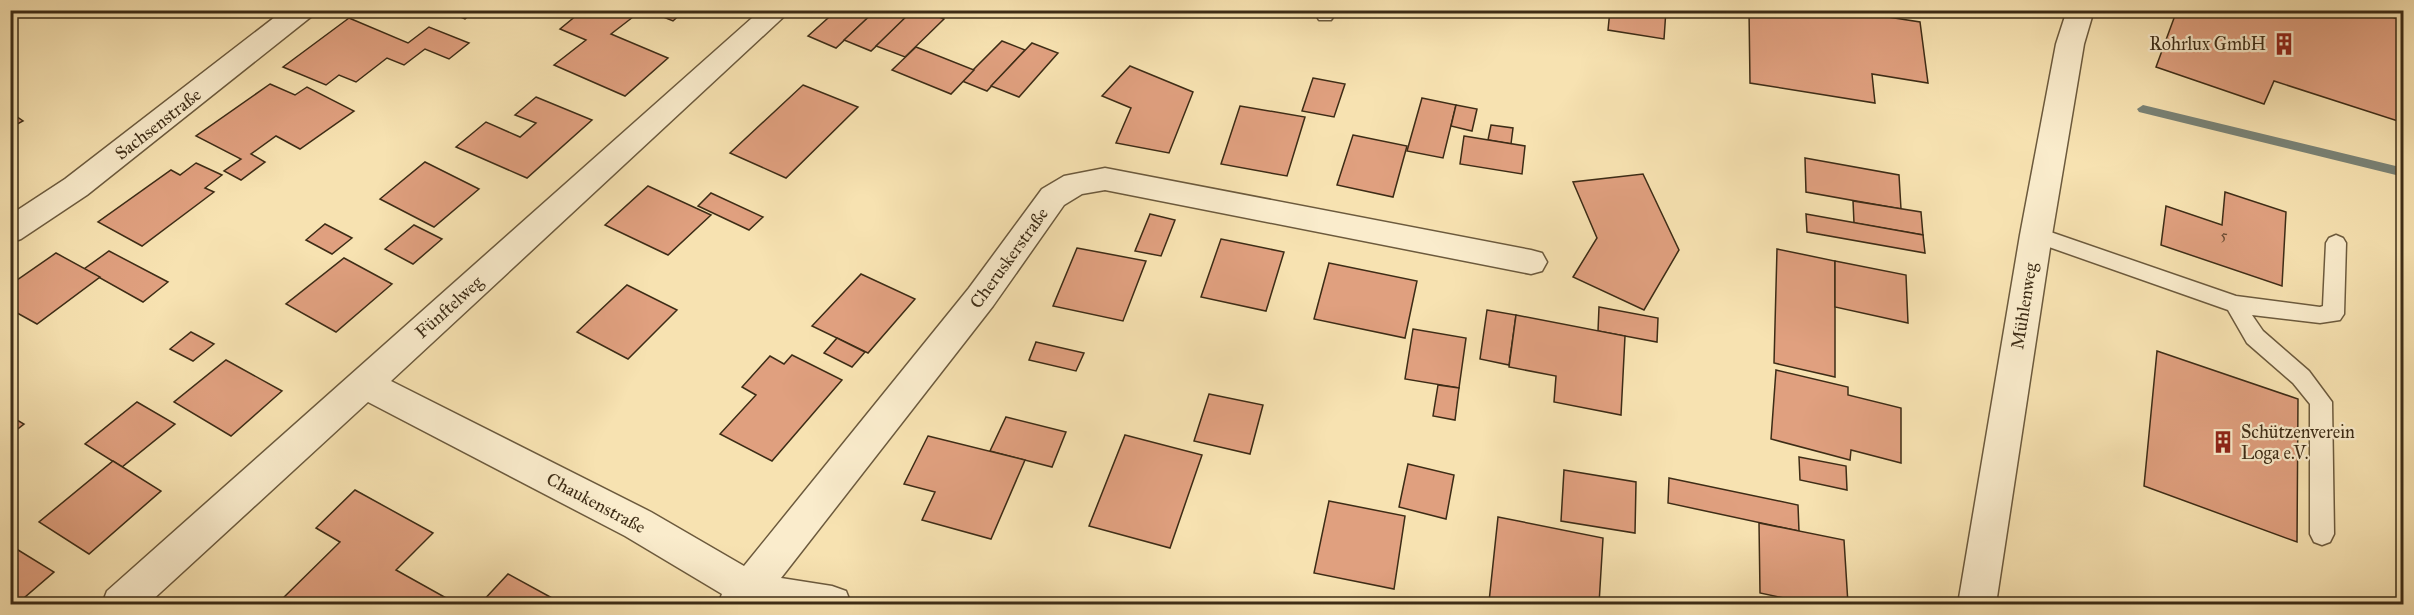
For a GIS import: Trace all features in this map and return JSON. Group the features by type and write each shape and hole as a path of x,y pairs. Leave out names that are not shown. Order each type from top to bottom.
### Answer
{"street":[{"name":"Sachsenstraße","path":"10,231 76,187 302,10"},
{"name":"Fünftelweg","path":"121,604 778,10"},
{"name":"Mühlenweg","path":"1977,604 2036,235 2078,11"},
{"name":"Cheruskerstraße","path":"743,597 981,297 1053,197 1075,184 1105,179 1531,262"},
{"name":"Chaukenstraße","path":"364,384 638,525 743,597 832,604"}],"lane":[{"path":"2036,235 2235,304 2320,315 2333,314 2336,243"},
{"path":"2235,304 2255,337 2301,377 2321,402 2322,534"}],"building":[{"path":"444,10 476,10 465,19"},
{"path":"583,10 618,10 633,17 611,34 668,58 625,96 554,65 586,40 560,29"},
{"path":"646,10 685,10 673,21"},
{"path":"837,10 876,10 836,48 808,36"},
{"path":"876,10 902,10 910,14 871,51 844,40"},
{"path":"913,10 922,10 944,19 905,57 876,46"},
{"path":"1610,10 1666,10 1664,39 1608,30"},
{"path":"1749,10 1843,10 1920,22 1928,83 1872,74 1875,103 1750,83"},
{"name":"Rohrlux GmbH","path":"2177,10 2372,10 2404,21 2404,123 2274,81 2264,104 2156,67"},
{"path":"349,18 408,43 429,27 469,43 449,59 425,49 404,65 387,58 356,82 339,75 326,85 283,67"},
{"path":"1002,41 1025,50 987,91 962,81"},
{"path":"1032,43 1058,53 1019,97 991,86"},
{"path":"916,47 974,70 951,94 892,70"},
{"path":"1130,66 1193,92 1169,153 1116,143 1131,108 1102,96"},
{"path":"1313,78 1345,84 1334,117 1302,111"},
{"path":"270,84 295,95 307,87 354,111 300,149 276,136 251,154 265,162 241,180 224,171 241,159 196,136"},
{"path":"803,85 858,107 786,178 730,153"},
{"path":"536,97 592,120 527,178 456,147 486,122 520,137 536,123 515,115"},
{"path":"1422,98 1456,105 1443,158 1407,151"},
{"path":"1456,105 1477,109 1472,131 1451,126"},
{"path":"1240,106 1305,117 1287,176 1221,164"},
{"path":"10,112 23,121 10,128"},
{"path":"1491,125 1513,128 1511,144 1488,140"},
{"path":"1353,135 1407,146 1393,197 1337,185"},
{"path":"1464,136 1525,146 1522,174 1460,164"},
{"path":"1805,158 1899,175 1901,209 1806,192"},
{"path":"425,162 479,189 434,227 380,199"},
{"path":"196,163 222,175 205,188 214,192 142,246 98,222 171,170 180,175"},
{"path":"1643,174 1679,250 1644,310 1573,277 1597,238 1573,182"},
{"path":"648,186 711,215 668,255 605,225"},
{"path":"2225,192 2286,212 2282,286 2161,245 2166,206 2222,225"},
{"path":"711,193 763,217 749,230 698,206"},
{"path":"1853,201 1921,212 1923,235 1854,223"},
{"path":"1150,214 1175,220 1161,256 1135,251"},
{"path":"1806,214 1923,235 1925,253 1807,232"},
{"path":"325,224 352,238 332,254 306,240"},
{"path":"414,225 442,239 413,264 385,249"},
{"path":"1221,239 1284,252 1266,311 1201,297"},
{"path":"1077,248 1146,261 1123,321 1053,306"},
{"path":"1777,249 1835,261 1835,377 1774,363"},
{"path":"109,251 168,282 143,302 84,269"},
{"path":"56,253 100,277 37,324 10,309 10,285"},
{"path":"344,258 392,284 336,332 286,304"},
{"path":"1835,261 1906,275 1908,323 1835,307"},
{"path":"1329,263 1417,281 1405,338 1314,319"},
{"path":"861,274 915,299 868,353 812,326"},
{"path":"627,285 677,310 628,359 577,332"},
{"path":"1599,307 1658,318 1657,342 1598,331"},
{"path":"1487,310 1516,315 1509,365 1480,359"},
{"path":"1516,315 1625,336 1621,415 1554,402 1556,376 1509,367"},
{"path":"1413,329 1466,338 1459,388 1405,379"},
{"path":"191,332 214,344 193,361 170,349"},
{"path":"837,338 865,352 852,367 824,353"},
{"path":"1036,342 1084,353 1076,371 1029,360"},
{"name":"Schützenverein Loga e.V.","path":"2157,351 2298,399 2297,542 2144,486"},
{"path":"792,355 842,380 772,461 720,434 756,395 742,387 770,356 784,364"},
{"path":"226,360 282,391 231,436 174,402"},
{"path":"1776,370 1848,387 1848,395 1901,408 1901,463 1851,450 1850,460 1771,439"},
{"path":"1438,385 1459,388 1455,420 1433,416"},
{"path":"1209,394 1263,405 1250,454 1194,441"},
{"path":"137,402 175,424 122,467 85,444"},
{"path":"10,416 24,424 10,435"},
{"path":"1006,417 1066,432 1052,467 990,451"},
{"path":"1125,435 1202,455 1170,548 1089,526"},
{"path":"928,436 1025,460 991,539 922,520 935,492 904,484"},
{"path":"1799,457 1846,466 1847,490 1800,480"},
{"path":"113,461 161,491 89,554 39,522"},
{"path":"1408,464 1454,475 1446,519 1399,507"},
{"path":"1564,470 1636,482 1635,533 1561,521"},
{"path":"1669,478 1798,505 1799,531 1668,503"},
{"path":"355,490 433,533 396,570 457,604 277,604 340,542 316,528"},
{"path":"1329,501 1405,516 1394,589 1314,573"},
{"path":"1498,517 1603,538 1599,604 1489,602"},
{"path":"1759,523 1844,540 1848,604 1813,604 1760,593"},
{"path":"10,545 54,572 18,603 10,598"},
{"path":"508,574 563,604 480,604"}],"waterway":[{"path":"2143,109 2404,173"}],"place":[{"name":"Rohrlux GmbH","path":"2284,44"},
{"name":"Schützenverein Loga e.V.","path":"2223,442"}]}
